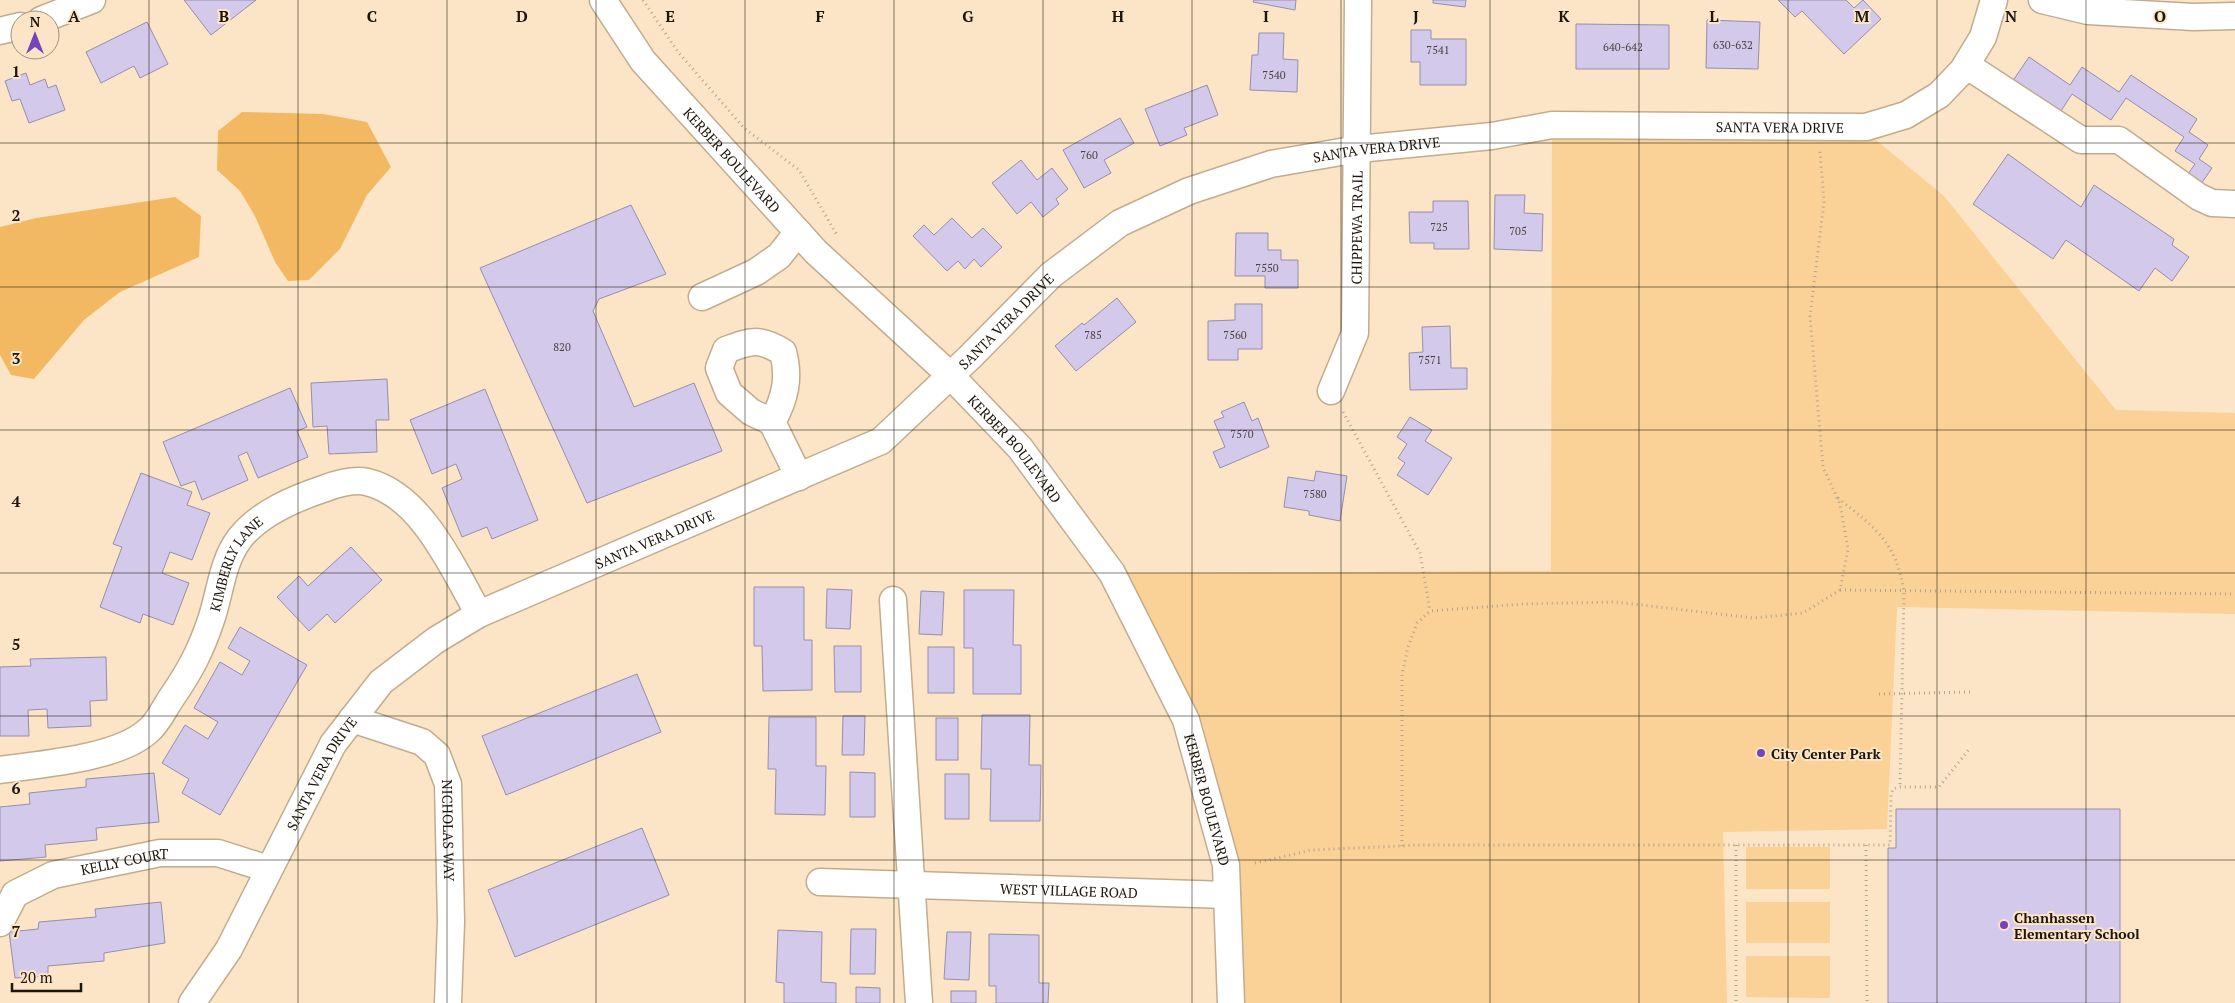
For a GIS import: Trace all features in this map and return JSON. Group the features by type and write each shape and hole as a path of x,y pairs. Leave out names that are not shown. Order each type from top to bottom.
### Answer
{"street":[{"path":"60,13 92,0"},
{"name":"KERBER BOULEVARD","path":"603,0 643,60 816,252 950,375 1020,448 1112,573 1186,720 1226,865 1231,1003"},
{"name":"CHIPPEWA TRAIL","path":"1331,391 1355,333 1358,149 1356,15 1358,0"},
{"name":"SANTA VERA DRIVE","path":"192,1003 229,949 333,744 381,682 436,640 479,614 881,441 1051,275 1120,224 1189,191 1271,164 1358,149 1492,136 1552,125 1866,126 1906,116 1939,95 1966,65 1983,37 1994,0"},
{"path":"2042,0 2088,11 2193,17 2235,16"},
{"path":"1966,65 2081,140 2119,140 2199,198 2212,203 2235,204"},
{"path":"702,297 756,272 779,256 798,232"},
{"path":"772,422 799,477"},
{"name":"KIMBERLY LANE","path":"0,770 63,761 114,750 148,731 192,668 211,620 225,569 239,539 260,518 299,497 336,484 366,481 396,494 418,514 479,614"},
{"path":"892,600 919,1003"},
{"name":"NICHOLAS WAY","path":"352,719 422,742 437,755 448,784 451,922 448,1003"},
{"name":"KELLY COURT","path":"0,923 15,894 53,875 160,853 218,853 268,869"},
{"name":"WEST VILLAGE ROAD","path":"820,882 1227,895"}],"path":[{"path":"643,0 678,52 744,128 799,170 836,234 842,241"},
{"path":"1818,127 1824,202 1810,316 1823,466 1840,504 1848,549 1840,590"},
{"path":"1331,391 1420,553 1430,611"},
{"path":"1837,497 1886,539 1900,568 1904,590 1900,787"},
{"path":"1402,846 1402,674 1408,647 1417,623 1430,611 1523,604 1615,602 1754,618 1803,613 1840,590 2235,594"},
{"path":"1879,694 1970,692"},
{"path":"1255,863 1312,850 1402,846 1890,845 1891,795 1893,789 1900,787 1939,787 1970,748"},
{"path":"1736,845 1736,1003"},
{"path":"1866,845 1867,1003"}],"shaded area":[{"path":"242,112 323,114 367,122 391,167 367,195 340,249 309,280 288,281 275,262 255,216 240,191 217,170 218,131"},
{"name":"City Center Park","path":"1552,125 1860,127 1944,196 2116,410 2235,413 2235,614 1897,607 1887,829 1723,832 1727,1003 1229,1003 1227,895 1186,720 1112,573 1551,571"},
{"path":"175,197 201,216 199,257 120,292 84,320 34,379 11,375 0,355 0,227 36,218"},
{"path":"1746,847 1830,847 1830,889 1746,889"},
{"path":"1746,902 1830,902 1830,943 1746,943"},
{"path":"1746,956 1830,956 1830,998 1746,997"}],"building":[{"path":"184,0 256,0 211,35"},
{"path":"1254,0 1296,0 1295,10 1253,2"},
{"path":"1433,0 1466,0 1465,7 1433,3"},
{"path":"1778,0 1846,0 1854,8 1863,0 1881,19 1844,54 1802,11 1795,17"},
{"path":"1707,20 1760,22 1758,69 1706,68"},
{"path":"147,22 168,64 140,78 134,66 101,83 86,52"},
{"path":"1576,24 1669,25 1669,69 1576,69"},
{"path":"1411,30 1431,30 1431,39 1466,39 1466,85 1420,85 1420,62 1411,62"},
{"path":"1259,33 1284,33 1283,59 1298,60 1297,92 1250,90 1252,55 1258,55"},
{"path":"2029,57 2070,85 2082,67 2119,92 2131,75 2197,119 2189,132 2208,145 2199,159 2212,168 2199,187 2186,177 2195,164 2175,151 2184,137 2126,98 2111,120 2072,94 2059,114 2012,82"},
{"path":"26,73 30,85 45,79 48,88 56,85 65,110 29,123 20,99 12,101 5,81"},
{"path":"1207,85 1218,115 1184,128 1187,135 1160,146 1145,109"},
{"path":"1120,118 1134,143 1104,160 1111,173 1084,188 1063,150"},
{"path":"2008,154 2081,207 2094,185 2174,239 2172,245 2189,257 2172,281 2155,268 2139,291 2066,240 2053,259 1973,204"},
{"path":"1021,160 1037,180 1052,168 1068,189 1056,199 1059,204 1043,217 1031,202 1017,214 992,183"},
{"path":"1495,195 1525,195 1524,213 1543,214 1542,251 1494,249"},
{"path":"1433,201 1468,201 1469,249 1434,249 1434,243 1410,243 1409,212 1433,212"},
{"path":"631,205 666,274 599,299 593,311 634,407 694,383 722,451 587,503 480,268"},
{"path":"952,218 972,238 983,228 1002,247 981,267 974,259 965,269 958,261 947,271 913,236 924,225 934,235"},
{"path":"1236,233 1268,233 1268,250 1281,250 1281,260 1298,260 1298,288 1265,288 1265,276 1235,276"},
{"path":"1117,298 1136,322 1076,371 1055,346 1082,323 1084,325"},
{"path":"1235,304 1262,304 1262,349 1238,349 1238,360 1208,360 1208,321 1235,320"},
{"path":"1450,326 1451,368 1467,368 1467,389 1410,390 1409,353 1423,352 1422,327"},
{"path":"387,379 389,420 376,420 377,452 329,454 327,426 313,427 311,383"},
{"path":"290,388 307,427 297,431 308,457 258,478 247,452 238,456 248,480 202,500 195,481 181,486 163,442"},
{"path":"485,389 538,520 492,539 487,527 462,537 442,488 462,479 456,464 432,474 410,420"},
{"path":"1244,402 1252,421 1258,418 1269,447 1220,468 1213,452 1225,447 1214,421 1224,417 1221,412"},
{"path":"1410,417 1432,430 1425,441 1452,458 1428,495 1397,475 1405,463 1398,458 1407,444 1397,437"},
{"path":"1316,471 1347,476 1340,521 1309,515 1309,511 1284,507 1288,477 1314,481"},
{"path":"141,473 192,492 187,505 210,513 192,560 170,552 162,573 189,583 173,625 143,614 140,623 100,607 122,547 113,544"},
{"path":"351,547 382,580 335,623 327,614 309,631 277,597 299,576 308,586"},
{"path":"754,587 804,587 804,640 812,640 812,690 763,691 762,646 754,646"},
{"path":"827,589 852,590 850,629 826,628"},
{"path":"964,590 1014,590 1013,645 1021,645 1021,694 973,694 973,648 964,648"},
{"path":"921,591 944,592 942,635 919,634"},
{"path":"240,627 307,665 220,815 182,793 189,779 162,763 185,725 208,739 218,722 194,708 220,662 242,675 250,661 228,648"},
{"path":"834,646 861,646 861,692 835,692"},
{"path":"928,647 954,647 954,693 928,693"},
{"path":"106,657 107,700 90,701 91,726 48,728 47,709 28,710 29,736 0,736 0,667 31,666 30,659"},
{"path":"637,674 661,732 506,795 482,736"},
{"path":"982,715 1030,715 1029,765 1041,765 1040,821 990,821 991,769 981,769"},
{"path":"843,716 865,716 864,755 842,755"},
{"path":"769,717 816,717 816,766 826,766 825,815 775,814 776,769 768,769"},
{"path":"936,718 958,718 958,760 936,760"},
{"path":"850,772 875,773 875,817 850,817"},
{"path":"154,773 159,822 96,828 97,840 45,845 46,857 0,861 0,807 30,804 29,793 86,787 86,779"},
{"path":"945,774 969,774 969,819 945,819"},
{"name":"Chanhassen Elementary School","path":"1896,809 2120,809 2120,1003 1888,1003 1888,848 1896,848"},
{"path":"642,828 669,895 515,957 488,890"},
{"path":"161,902 165,943 104,953 104,961 48,966 48,976 15,978 9,932 38,929 39,922 96,917 95,909"},
{"path":"851,929 876,929 875,974 850,974"},
{"path":"778,930 822,932 821,982 836,983 836,1003 784,1003 784,983 776,982"},
{"path":"947,932 971,932 969,980 944,979"},
{"path":"989,934 1039,935 1039,983 1049,983 1048,1003 996,1003 996,986 989,986"},
{"path":"856,987 880,988 880,1003 856,1003"},
{"path":"951,991 976,991 976,1003 951,1003"}],"place":[{"name":"City Center Park","path":"1761,753"},
{"name":"Chanhassen Elementary School","path":"2004,925"}]}
